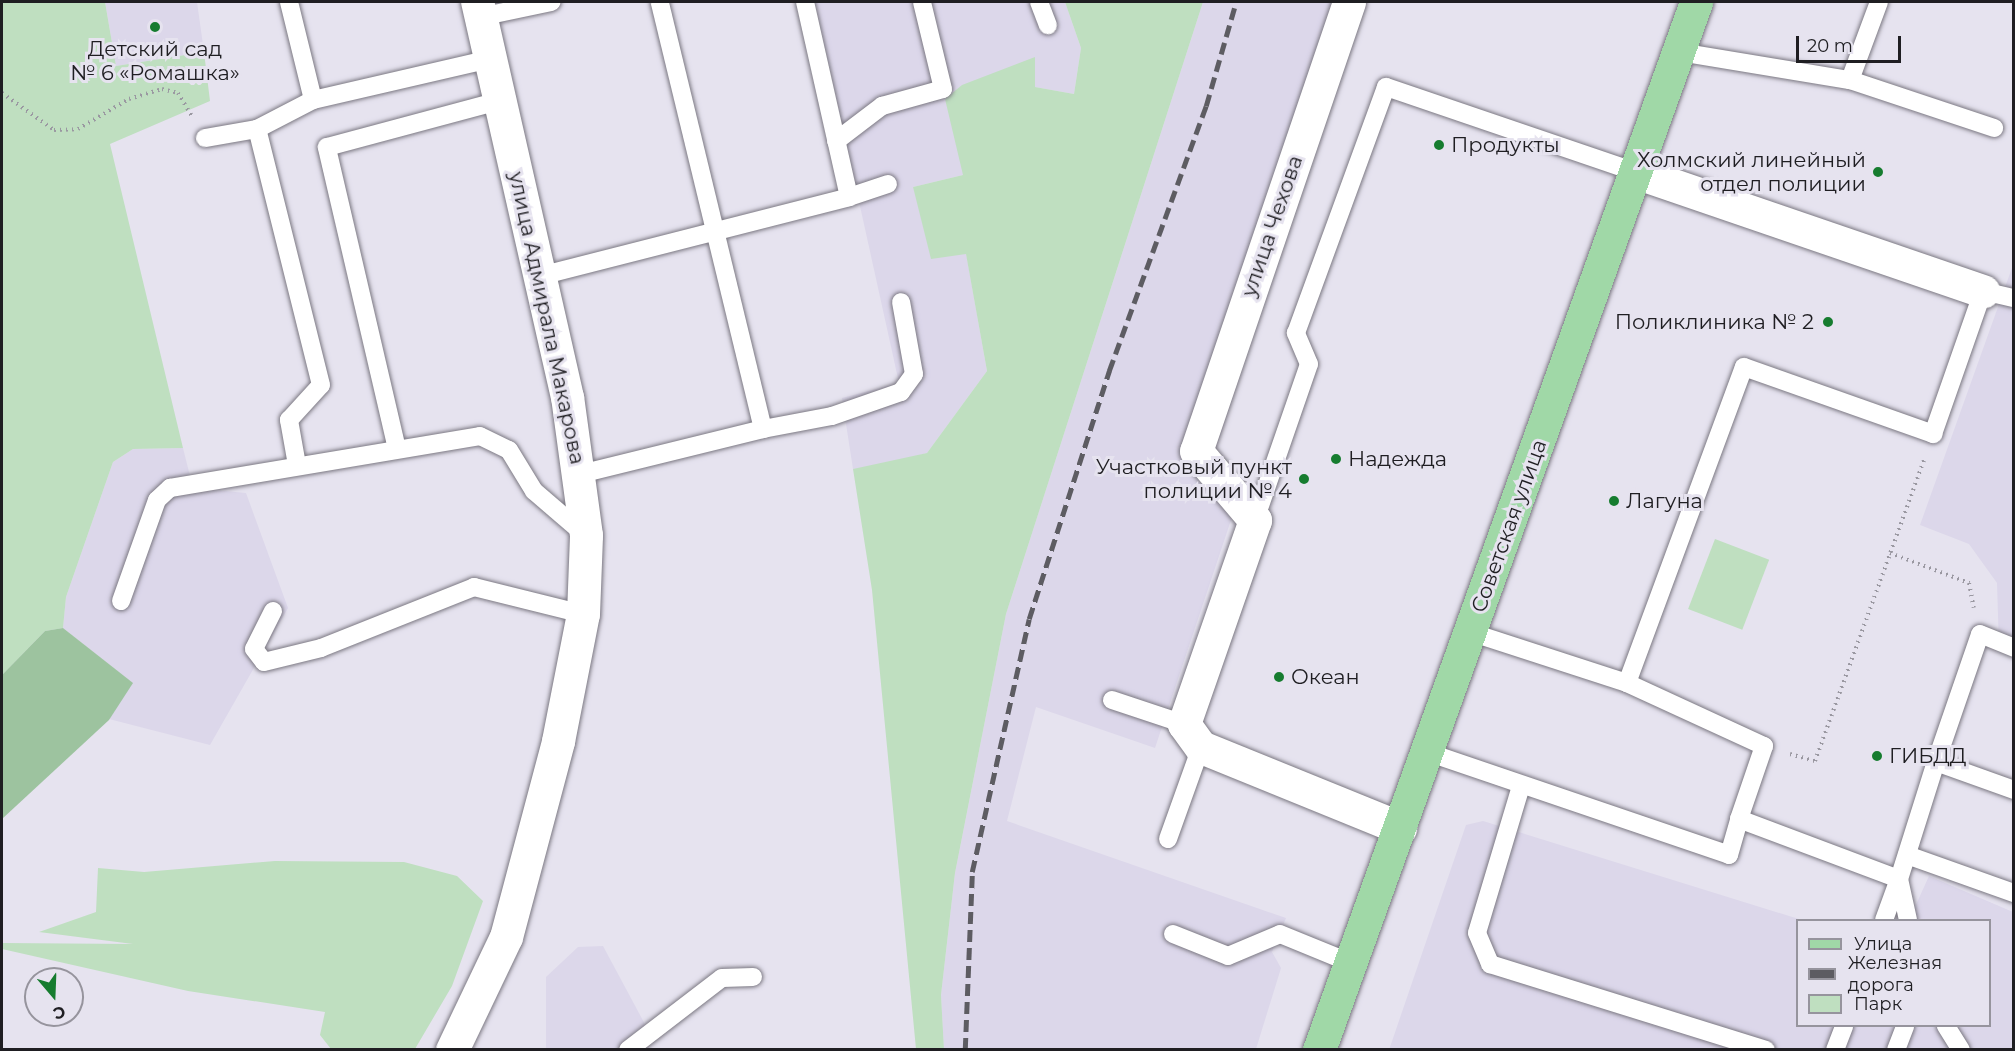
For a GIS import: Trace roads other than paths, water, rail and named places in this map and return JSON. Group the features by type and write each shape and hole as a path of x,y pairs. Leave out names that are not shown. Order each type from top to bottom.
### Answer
{"main road":[{"name":"Советская улица","path":"1319,1050 1638,173 1696,2"}],"street":[{"name":"улица Чехова","path":"1256,520 1196,452 1349,2"},
{"name":"улица Адмирала Макарова","path":"452,1050 506,937 558,741 582,614 586,535 580,474 540,276 478,9"},
{"path":"1638,173 1998,294"},
{"path":"1256,520 1193,736 1400,828"}],"lane":[{"path":"289,2 313,100"},
{"path":"478,9 551,2"},
{"path":"660,2 763,429"},
{"path":"805,2 849,197"},
{"path":"836,141 882,106 943,89 922,2"},
{"path":"1039,2 1048,25"},
{"path":"1850,80 1879,2"},
{"path":"1680,52 1850,80 1994,128"},
{"path":"206,138 256,129 313,100 490,59"},
{"path":"1256,520 1309,364 1296,333 1386,87 1638,173"},
{"path":"397,449 327,147 499,101"},
{"path":"256,129 321,385 289,420 297,465"},
{"path":"540,276 849,197 888,184"},
{"path":"1627,683 1744,367 1933,434 1998,294"},
{"path":"580,474 763,429 832,416 901,392 914,374 901,302"},
{"path":"121,602 157,500 170,488 480,436 509,450 534,491 586,535"},
{"path":"273,611 254,649 264,662 321,648 474,587 582,614"},
{"path":"1427,752 1521,786 1729,855 1764,746 1627,683 1470,632"},
{"path":"1885,919 1980,634 2013,648"},
{"path":"1112,700 1193,736 1168,839"},
{"path":"1936,762 2013,790"},
{"path":"1521,786 1477,933 1490,964 1766,1050"},
{"path":"1739,819 1899,879"},
{"path":"1907,855 2013,893"},
{"path":"1899,879 1908,919"},
{"path":"1173,934 1228,956 1280,934 1351,963"},
{"path":"628,1050 722,978 753,977"},
{"path":"1835,1050 1844,1027"},
{"path":"1896,1050 1905,1027"},
{"path":"1947,1027 1961,1050"}],"railway":[{"path":"965,1050 972,872 1029,619 1109,371 1206,106 1236,2"}],"place":[{"name":"Детский сад № 6 «Ромашка»","path":"155,27"},
{"name":"Продукты","path":"1439,145"},
{"name":"Холмский линейный отдел полиции","path":"1878,172"},
{"name":"Поликлиника № 2","path":"1828,322"},
{"name":"Надежда","path":"1336,459"},
{"name":"Участковый пункт полиции № 4","path":"1304,479"},
{"name":"Лагуна","path":"1614,501"},
{"name":"Океан","path":"1279,677"},
{"name":"ГИБДД","path":"1877,756"}]}
